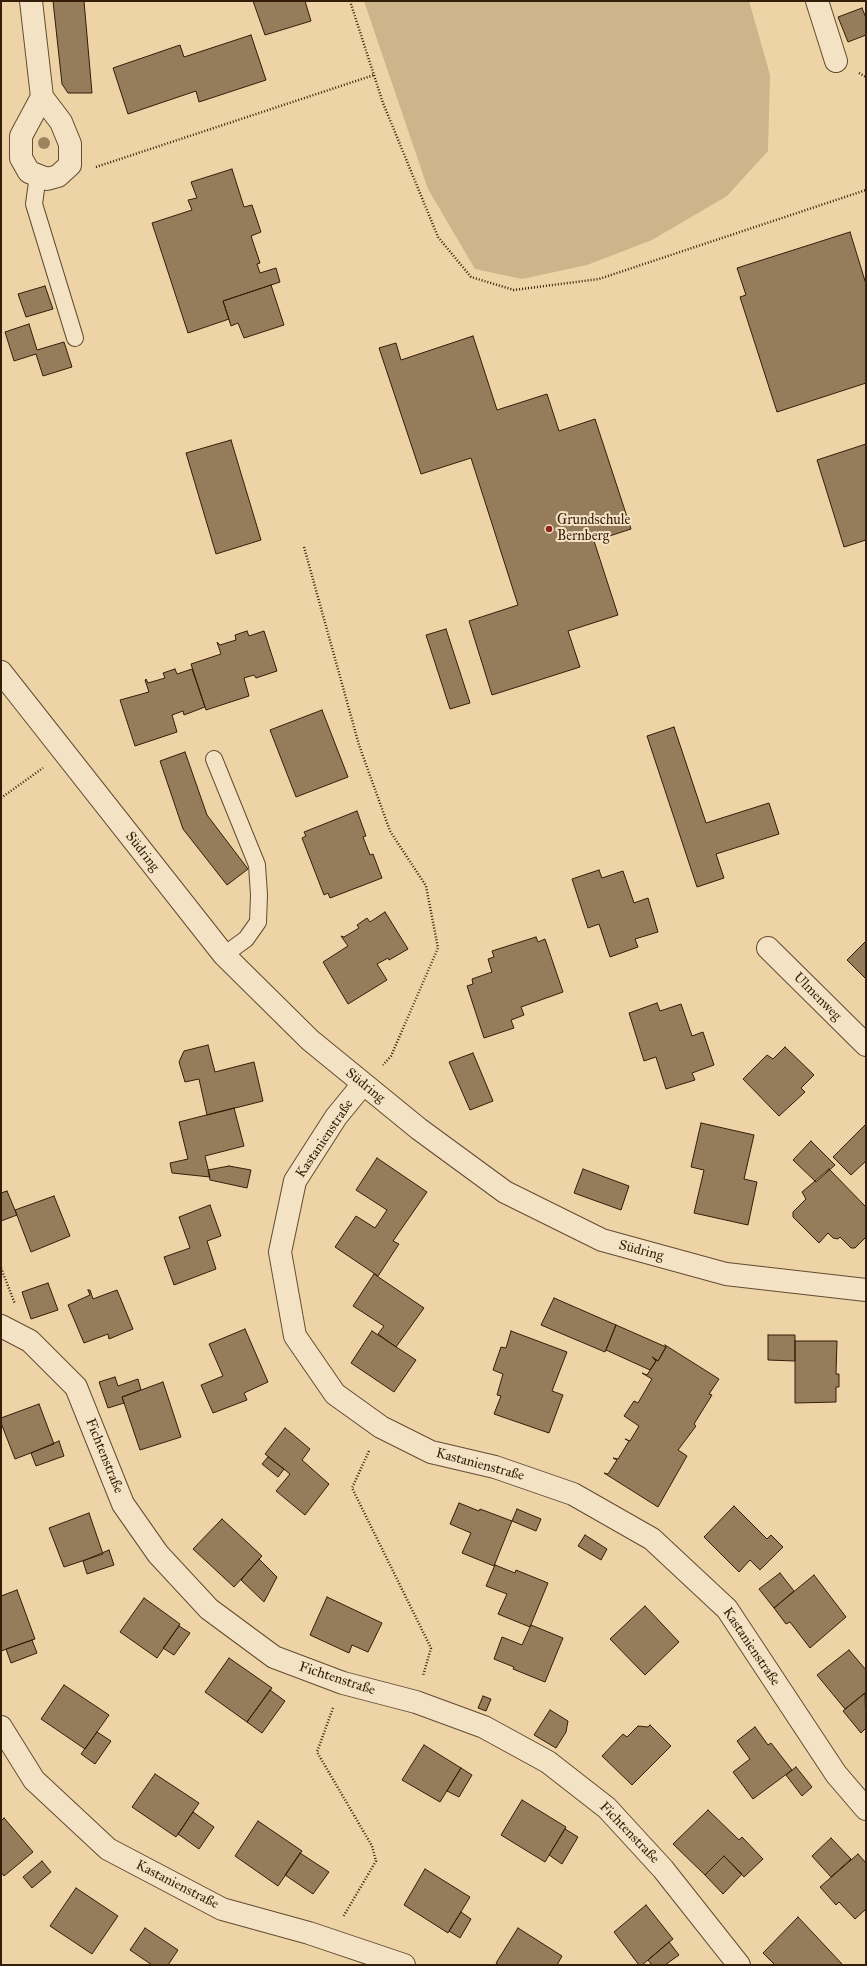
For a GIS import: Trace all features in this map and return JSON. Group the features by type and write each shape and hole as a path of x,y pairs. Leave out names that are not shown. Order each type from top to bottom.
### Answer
{"street":[{"path":"31,1 42,98 60,122 70,144 70,165 58,176 47,179 29,172 21,158 21,136 42,98"},
{"path":"817,1 836,61"},
{"name":"Südring","path":"1,672 224,955 310,1040 419,1129 505,1192 602,1240 726,1274 866,1290"},
{"name":"Ulmenweg","path":"768,948 866,1045"},
{"name":"Kastanienstraße","path":"363,1084 336,1118 296,1181 280,1252 295,1336 335,1394 381,1427 431,1452 495,1467 573,1494 652,1539 727,1609 836,1774 866,1809"},
{"name":"Fichtenstraße","path":"1,1326 30,1341 76,1387 123,1504 158,1554 208,1608 274,1657 342,1683 416,1702 484,1727 548,1762 607,1808 663,1869 739,1965"},
{"name":"Kastanienstraße","path":"1,1727 34,1780 108,1849 222,1909 329,1940 404,1965"}],"lane":[{"path":"38,176 34,204 75,338"},
{"path":"214,759 257,865 259,895 258,922 246,939 224,955"}],"path":[{"path":"350,1 383,103 438,237 471,277 514,290 600,279 866,190"},
{"path":"70,165 98,168 374,75"},
{"path":"304,547 359,744 390,831 426,886 438,948 392,1056 363,1084"},
{"path":"1,798 64,753"},
{"path":"381,1427 352,1488 431,1648 416,1702"},
{"path":"329,1940 376,1861 372,1846 317,1752 342,1683"}],"shaded area":[{"path":"364,1 749,1 770,75 768,151 727,196 652,240 587,265 522,279 475,269 428,189"}],"building":[{"path":"53,1 84,1 92,93 68,93 62,84"},
{"path":"253,1 305,1 311,21 265,35"},
{"path":"862,8 866,18 866,35 848,42 838,17"},
{"path":"251,35 266,80 199,102 196,91 128,114 113,68 180,45 184,57"},
{"path":"232,169 244,207 252,205 261,232 251,236 260,263 257,264 260,273 276,268 280,282 223,301 229,319 188,333 152,223 192,210 188,200 197,198 191,182"},
{"path":"850,232 866,284 866,383 777,412 740,297 746,295 737,268"},
{"path":"271,285 284,325 244,338 238,323 231,326 223,301"},
{"path":"45,286 53,309 26,317 18,294"},
{"path":"29,324 37,350 64,342 72,367 43,376 36,354 14,361 5,332"},
{"path":"473,336 497,410 547,394 559,431 595,419 631,529 594,541 618,615 568,631 580,667 492,695 469,621 518,605 471,458 421,474 379,348 396,343 401,360"},
{"path":"231,440 261,540 216,554 186,453"},
{"path":"866,444 866,540 844,547 817,460"},
{"path":"446,629 470,703 450,709 426,635"},
{"path":"247,631 249,636 264,631 277,671 256,678 254,675 244,678 249,696 206,710 191,664 221,654 217,642 220,645 236,640 235,635"},
{"path":"175,669 177,674 192,669 205,707 184,715 183,711 172,715 177,732 135,746 120,700 149,692 146,679 148,683 165,678 163,673"},
{"path":"322,710 348,777 296,797 270,730"},
{"path":"674,727 706,823 769,803 779,834 716,854 724,878 697,887 647,736"},
{"path":"185,752 207,815 248,869 227,885 183,829 160,761"},
{"path":"357,811 366,836 363,837 370,855 373,854 382,878 330,898 328,893 324,895 302,838 306,836 304,832"},
{"path":"599,870 602,878 623,871 634,903 648,898 658,932 635,939 638,947 610,957 599,924 588,928 572,879"},
{"path":"385,912 408,949 389,960 388,958 377,964 387,980 348,1004 323,962 348,946 341,936 344,937 359,928 357,925 367,918 370,922"},
{"path":"536,937 538,942 545,939 563,992 521,1007 524,1015 511,1020 514,1028 484,1038 467,986 473,984 472,979 492,972 488,959 494,957 492,951"},
{"path":"866,941 866,979 847,960"},
{"path":"657,1003 660,1011 681,1004 692,1036 703,1032 714,1065 692,1073 695,1080 666,1089 656,1057 644,1061 629,1013"},
{"path":"208,1045 215,1072 254,1062 263,1101 207,1115 199,1079 185,1082 179,1062 184,1051"},
{"path":"785,1047 814,1075 801,1088 805,1092 779,1116 743,1079 767,1055 773,1059"},
{"path":"473,1053 493,1101 470,1110 449,1062"},
{"path":"234,1108 244,1146 205,1156 210,1177 172,1173 170,1163 188,1159 179,1122"},
{"path":"701,1123 754,1135 744,1179 757,1182 748,1225 694,1213 704,1170 691,1167"},
{"path":"866,1124 866,1161 851,1175 833,1157"},
{"path":"811,1141 835,1165 816,1182 793,1160"},
{"path":"377,1158 427,1192 393,1241 399,1244 378,1276 335,1247 356,1216 375,1228 387,1210 356,1190"},
{"path":"229,1166 251,1170 247,1188 210,1180 208,1170"},
{"path":"583,1169 629,1186 621,1210 574,1193"},
{"path":"829,1169 866,1207 866,1237 855,1248 851,1248 840,1237 838,1239 833,1238 828,1233 819,1243 793,1217 793,1212 806,1199 802,1192"},
{"path":"7,1191 17,1215 1,1221 1,1193"},
{"path":"54,1196 70,1236 31,1252 15,1210"},
{"path":"210,1205 221,1236 207,1241 216,1269 174,1285 164,1257 190,1248 179,1217"},
{"path":"374,1274 424,1308 396,1347 378,1334 384,1326 353,1306"},
{"path":"48,1283 58,1310 31,1319 22,1292"},
{"path":"88,1290 90,1290 93,1299 117,1290 133,1329 109,1339 108,1334 84,1343 68,1305 90,1295"},
{"path":"554,1298 616,1325 605,1352 541,1325"},
{"path":"616,1325 666,1347 658,1361 652,1357 656,1361 650,1370 606,1350"},
{"path":"245,1329 268,1382 244,1393 247,1400 213,1413 201,1385 223,1376 209,1344"},
{"path":"372,1331 416,1360 394,1392 351,1363"},
{"path":"511,1331 567,1352 552,1391 563,1395 549,1433 494,1414 501,1396 497,1395 503,1374 493,1370 501,1347 506,1348"},
{"path":"768,1335 795,1335 795,1361 768,1360"},
{"path":"795,1341 837,1341 836,1374 839,1374 839,1387 836,1387 836,1402 795,1403"},
{"path":"665,1345 719,1379 709,1394 712,1395 694,1424 696,1426 678,1450 687,1456 658,1507 604,1473 608,1474 617,1460 613,1458 618,1459 629,1441 625,1439 630,1441 639,1426 624,1416 634,1401 638,1403 652,1379 642,1373 647,1375 656,1361 652,1357 658,1361 666,1347"},
{"path":"115,1377 118,1386 138,1379 141,1390 122,1397 124,1403 108,1408 99,1382"},
{"path":"163,1382 181,1437 140,1450 122,1397"},
{"path":"39,1404 54,1444 15,1459 1,1423 1,1418"},
{"path":"285,1428 310,1449 302,1460 329,1484 305,1515 276,1491 290,1474 265,1454"},
{"path":"59,1441 64,1456 36,1466 31,1453"},
{"path":"268,1457 284,1469 278,1477 262,1464"},
{"path":"459,1503 512,1521 494,1566 462,1553 471,1533 450,1524"},
{"path":"734,1506 767,1539 771,1535 783,1547 760,1570 750,1560 739,1572 704,1537"},
{"path":"517,1509 541,1519 536,1531 512,1521"},
{"path":"89,1513 103,1554 64,1567 49,1528"},
{"path":"222,1519 262,1556 234,1587 193,1549"},
{"path":"585,1535 607,1549 601,1560 578,1546"},
{"path":"109,1550 114,1565 87,1574 83,1561"},
{"path":"259,1559 277,1577 264,1602 241,1580"},
{"path":"495,1565 515,1573 516,1570 548,1583 530,1627 498,1614 507,1594 486,1586"},
{"path":"780,1573 794,1591 774,1608 759,1589"},
{"path":"814,1575 846,1617 810,1648 790,1622 786,1624 774,1608"},
{"path":"17,1590 35,1639 1,1651 1,1596"},
{"path":"327,1597 382,1623 368,1652 352,1645 349,1653 310,1635"},
{"path":"144,1598 180,1624 157,1658 120,1632"},
{"path":"645,1606 679,1642 645,1675 610,1639"},
{"path":"531,1625 563,1638 545,1682 513,1669 514,1667 494,1659 502,1637 522,1645"},
{"path":"179,1626 190,1633 174,1655 163,1648"},
{"path":"32,1640 37,1653 11,1663 6,1649"},
{"path":"849,1650 866,1670 866,1694 865,1693 845,1709 817,1675"},
{"path":"229,1658 272,1688 247,1722 205,1692"},
{"path":"64,1685 109,1715 85,1749 41,1719"},
{"path":"270,1690 285,1701 262,1733 247,1722"},
{"path":"865,1693 866,1728 861,1733 843,1711"},
{"path":"483,1696 491,1699 486,1711 478,1708"},
{"path":"550,1710 568,1721 566,1732 556,1748 534,1735"},
{"path":"650,1725 671,1746 632,1785 602,1756 623,1734 627,1737 638,1726 648,1727"},
{"path":"755,1727 768,1745 771,1743 792,1770 753,1799 733,1772 750,1759 737,1741"},
{"path":"97,1732 111,1741 95,1764 81,1754"},
{"path":"424,1745 461,1768 440,1802 402,1780"},
{"path":"796,1767 812,1787 802,1796 786,1775"},
{"path":"461,1768 472,1775 459,1797 447,1791"},
{"path":"155,1774 199,1803 176,1837 132,1807"},
{"path":"522,1800 566,1827 545,1862 501,1835"},
{"path":"708,1810 739,1840 742,1837 763,1859 744,1877 724,1856 705,1875 673,1844"},
{"path":"193,1812 214,1827 199,1849 178,1834"},
{"path":"4,1818 33,1852 4,1876 1,1872 1,1821"},
{"path":"258,1821 302,1851 278,1886 235,1856"},
{"path":"565,1829 578,1837 562,1864 549,1855"},
{"path":"831,1838 851,1859 831,1877 812,1856"},
{"path":"300,1853 329,1872 313,1894 285,1875"},
{"path":"858,1854 866,1863 866,1909 855,1919 839,1902 836,1905 820,1887"},
{"path":"724,1856 742,1874 723,1894 705,1875"},
{"path":"42,1861 51,1872 32,1888 23,1877"},
{"path":"425,1869 470,1897 448,1933 404,1905"},
{"path":"76,1888 118,1916 92,1954 50,1926"},
{"path":"646,1905 673,1939 642,1965 639,1965 614,1932"},
{"path":"461,1912 471,1919 460,1938 449,1931"},
{"path":"798,1917 843,1965 775,1965 763,1953"},
{"path":"145,1928 178,1950 168,1965 152,1965 130,1950"},
{"path":"518,1928 562,1956 557,1965 499,1965 496,1963"},
{"path":"669,1942 679,1955 665,1965 652,1965 648,1960"}],"place":[{"name":"Grundschule Bernberg","path":"549,529"}]}
